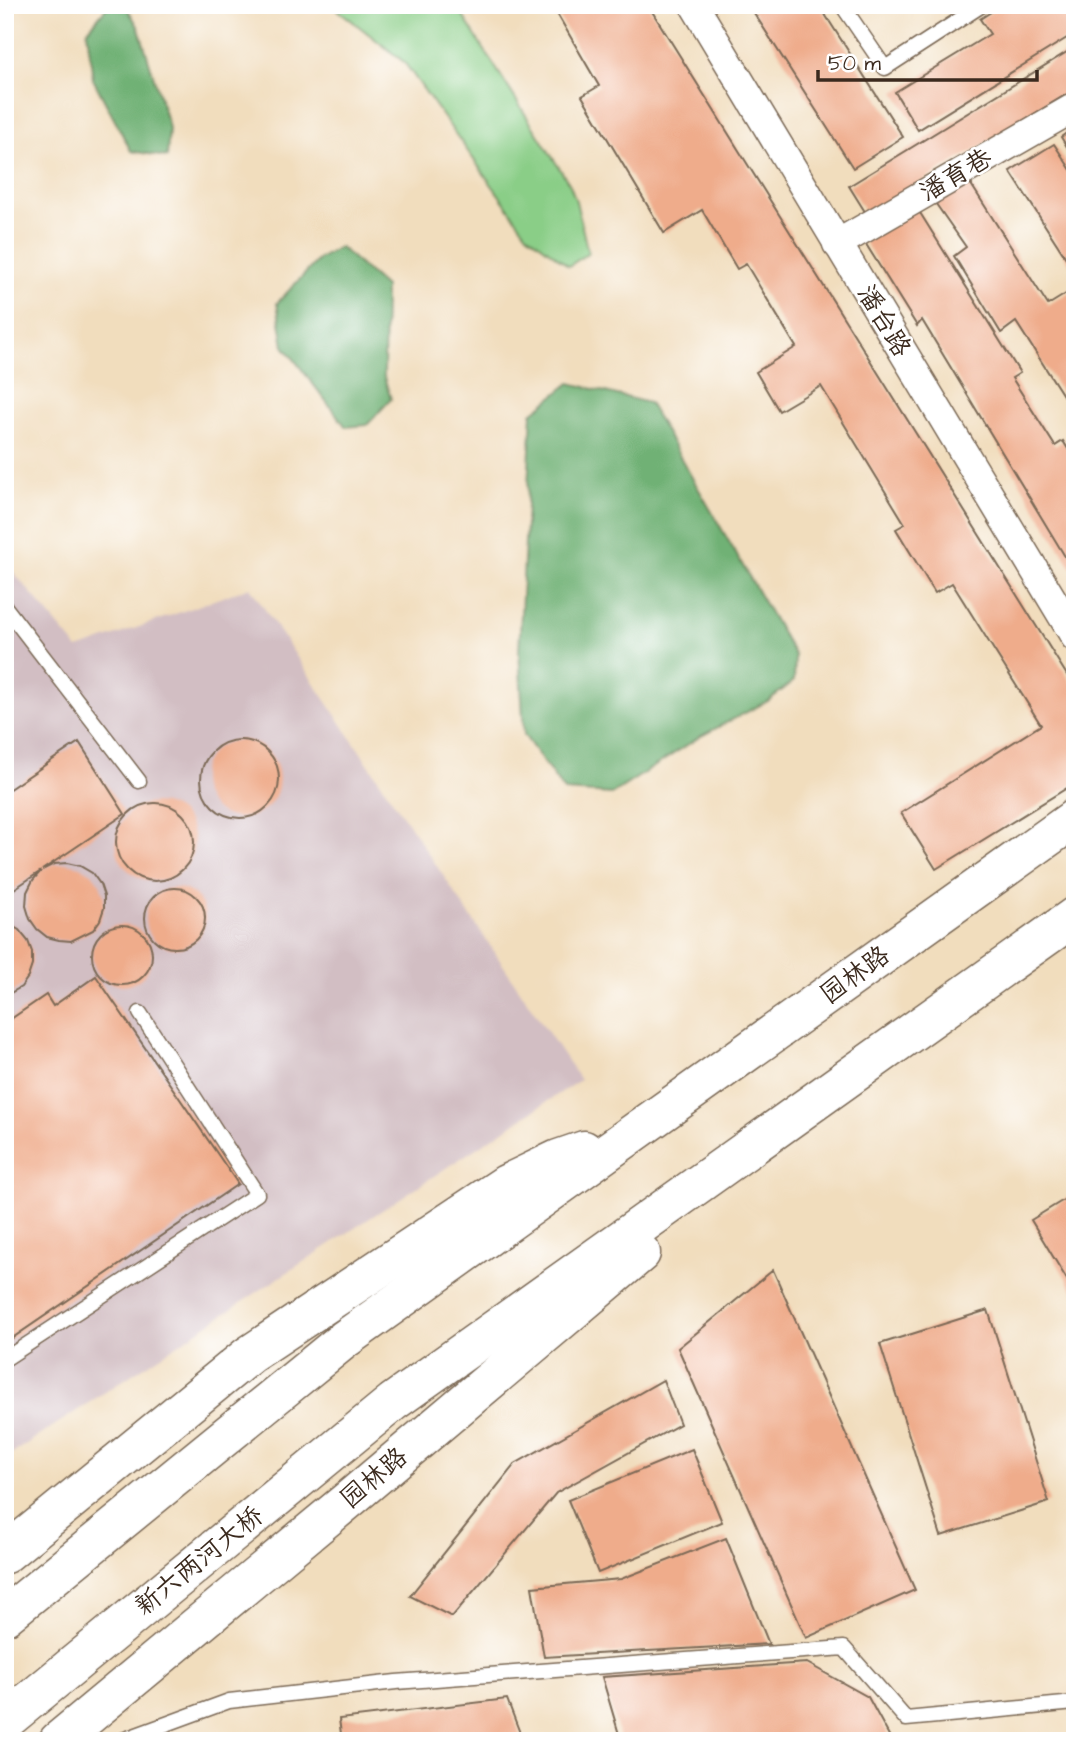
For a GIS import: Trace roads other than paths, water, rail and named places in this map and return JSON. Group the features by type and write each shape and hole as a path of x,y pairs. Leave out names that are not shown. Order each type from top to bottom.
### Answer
{"main road":[{"name":"园林路","path":"5,1616 345,1339 1075,818"},
{"name":"园林路","path":"393,1402 1075,916"},
{"name":"园林路","path":"5,1555 249,1355 506,1184 558,1159 635,1132"},
{"name":"园林路","path":"58,1741 651,1244 675,1202"},
{"name":"新六两河大桥","path":"5,1721 393,1402"}],"street":[{"name":"潘台路","path":"694,5 1075,637"},
{"name":"潘育巷","path":"837,244 1075,107"}],"lane":[{"path":"842,5 885,68 982,5"},
{"path":"5,607 139,781"},
{"path":"5,1359 257,1194 140,1013"},
{"path":"120,1741 229,1700 396,1682 844,1648 906,1719 1075,1703"}]}
